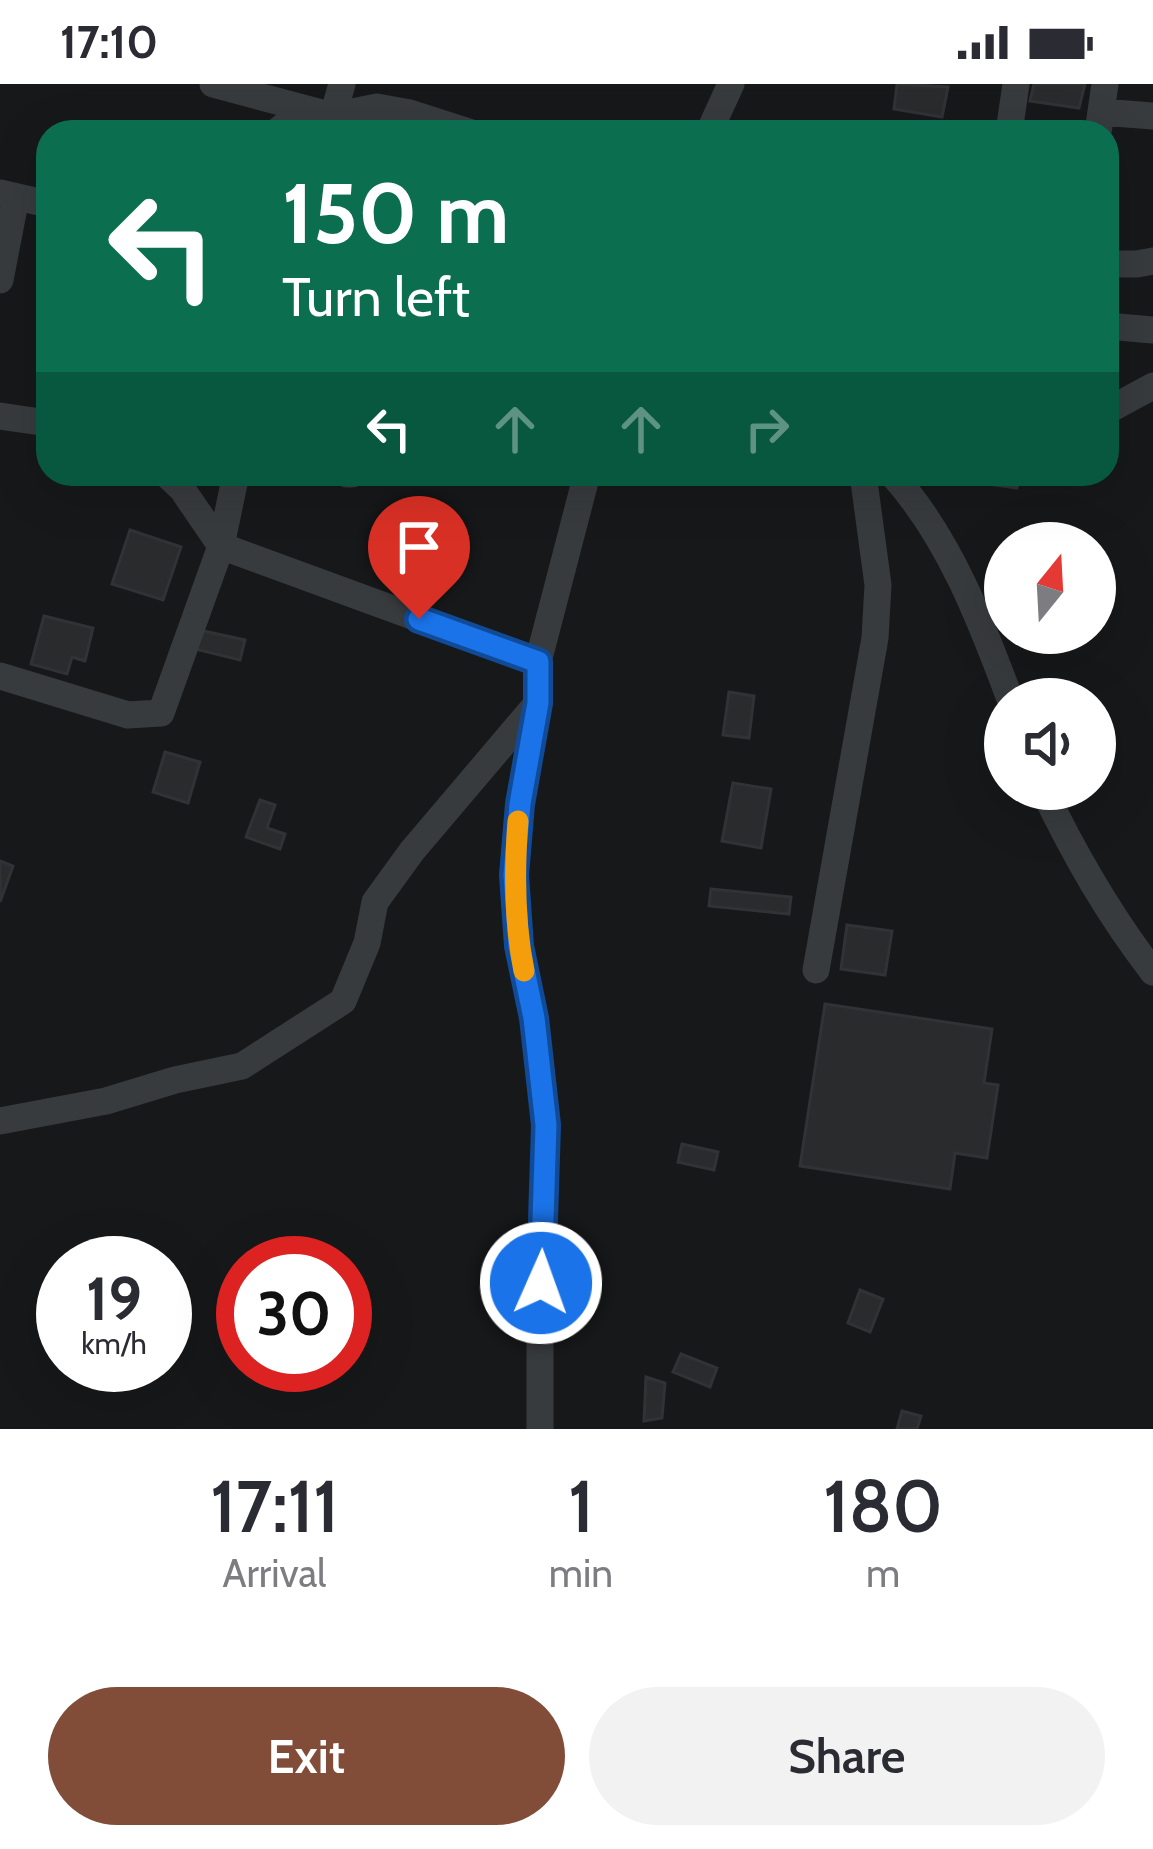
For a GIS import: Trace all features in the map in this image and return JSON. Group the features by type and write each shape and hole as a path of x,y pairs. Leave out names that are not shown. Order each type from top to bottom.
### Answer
{"street":[{"path":"213,84 323,120"},
{"path":"332,120 342,84"},
{"path":"714,120 731,84"},
{"path":"1012,120 1016,84"},
{"path":"342,120 377,107 431,120"},
{"path":"1101,109 1153,116"},
{"path":"291,120 304,110"},
{"path":"0,280 8,195"},
{"path":"1119,263 1153,261"},
{"path":"1119,327 1153,330"},
{"path":"1119,404 1153,386"},
{"path":"0,416 36,421"},
{"path":"179,486 220,546 538,662"},
{"path":"0,676 128,715 161,713 220,546 233,486"},
{"path":"540,1429 546,1125 534,1018 519,946 514,875 520,804 538,703 538,662 584,486"},
{"path":"816,970 875,638 878,585 865,486"},
{"path":"903,486 950,559 1001,678"},
{"path":"0,1120 106,1101 242,1066 343,1000 367,943 375,902 412,851 538,703"},
{"path":"1053,810 1113,920 1153,972"}],"building":[{"path":"897,84 948,87 942,117 894,109"},
{"path":"1034,84 1085,84 1079,108 1030,101"},
{"path":"130,530 181,547 163,600 112,584"},
{"path":"44,616 93,628 85,661 72,657 67,674 31,664"},
{"path":"199,630 245,640 240,660 195,649"},
{"path":"729,692 754,696 749,738 723,735"},
{"path":"165,752 200,762 188,803 153,792"},
{"path":"733,783 771,789 761,848 722,841"},
{"path":"260,800 275,805 267,828 285,834 280,849 246,837"},
{"path":"0,861 13,866 0,902"},
{"path":"711,889 791,897 789,914 709,906"},
{"path":"847,925 892,931 885,975 841,969"},
{"path":"825,1004 992,1029 984,1083 998,1085 987,1158 955,1153 950,1189 800,1166"},
{"path":"682,1144 718,1152 714,1170 678,1162"},
{"path":"860,1290 883,1299 870,1332 848,1323"},
{"path":"681,1354 717,1368 710,1387 673,1372"},
{"path":"646,1377 665,1383 662,1418 644,1421"},
{"path":"902,1411 921,1416 917,1429 897,1429"}],"slow traffic":[{"path":"518,821 514,875 524,971"}],"route":[{"path":"419,619 538,662 538,703 520,804 514,875 519,946 534,1018 546,1125 541,1283"}]}
